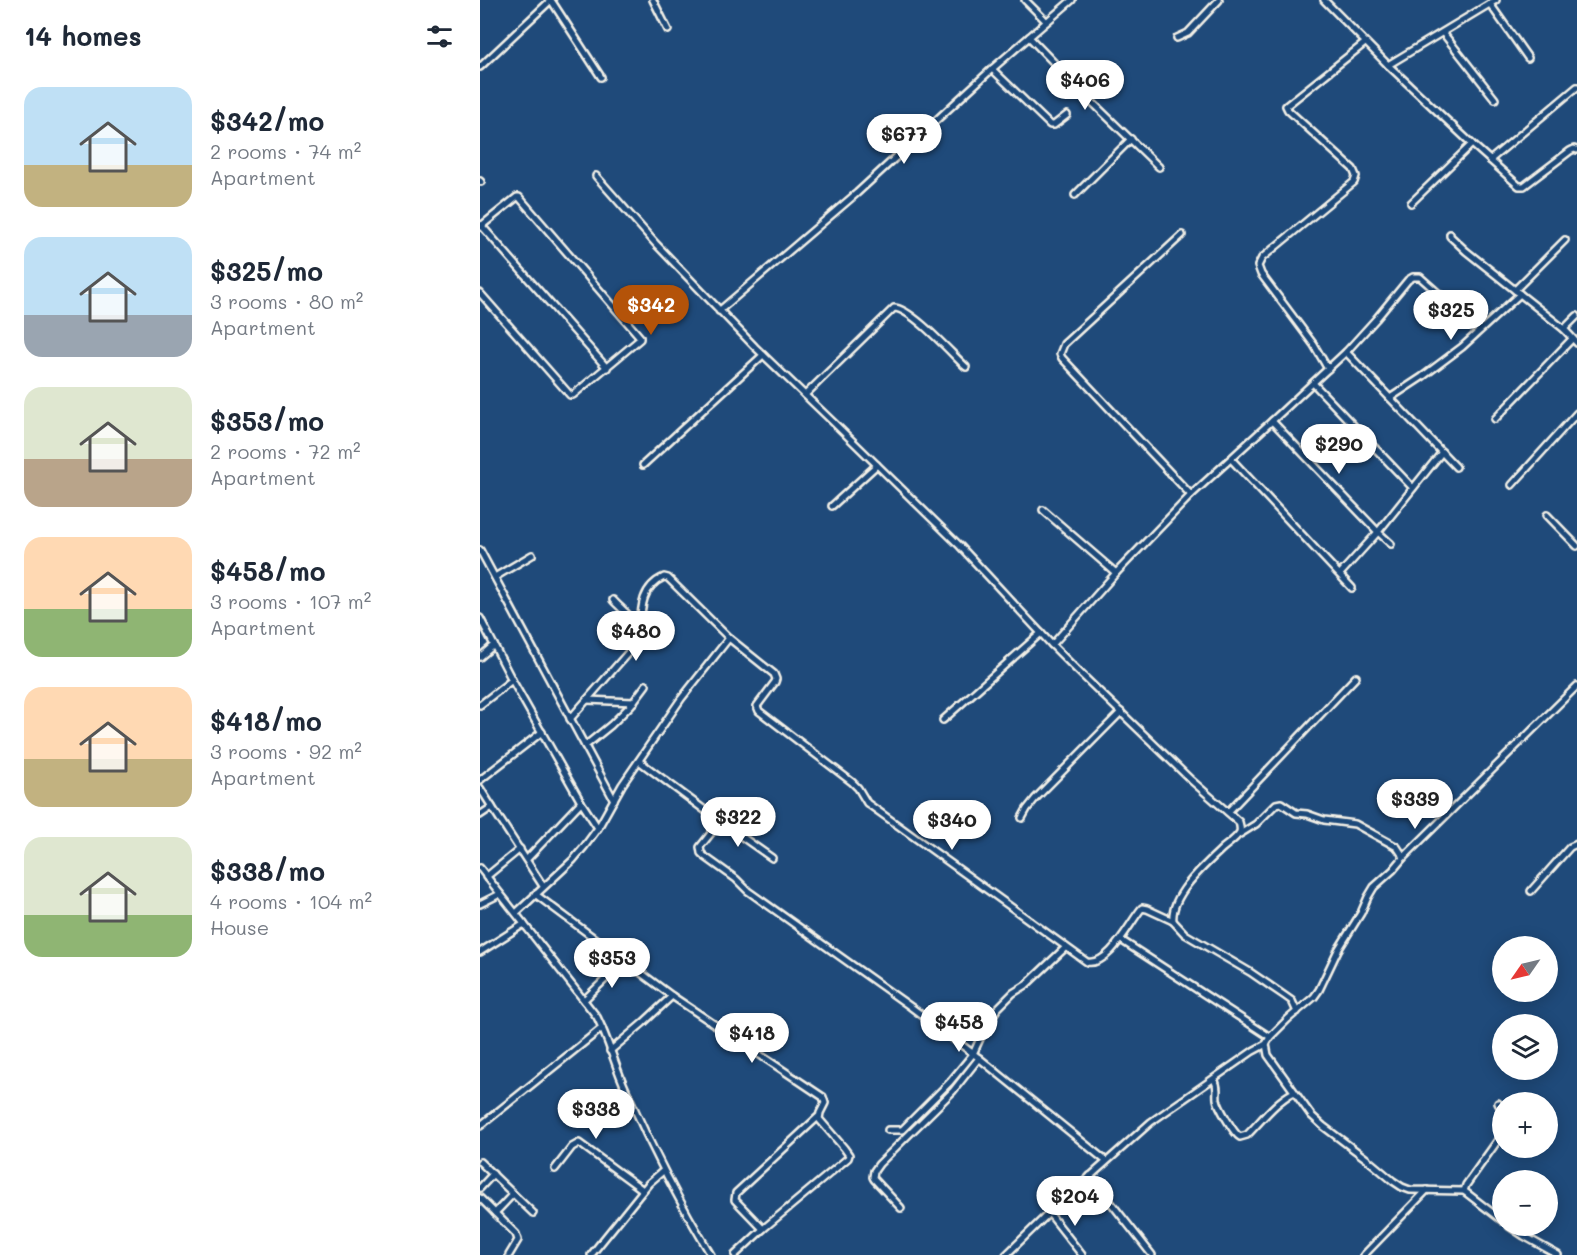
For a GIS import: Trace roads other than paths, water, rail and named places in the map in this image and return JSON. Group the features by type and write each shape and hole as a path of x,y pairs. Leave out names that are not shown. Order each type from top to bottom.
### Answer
{"street":[{"path":"480,67 551,0 601,77"},
{"path":"653,0 668,30"},
{"path":"1025,0 1046,21"},
{"path":"719,311 856,193 992,69 1072,0"},
{"path":"1177,38 1188,33 1219,0"},
{"path":"1324,0 1365,43 1513,181 1523,186 1570,151 1577,150"},
{"path":"1388,65 1497,0"},
{"path":"1490,4 1528,58"},
{"path":"1443,33 1495,99"},
{"path":"1029,37 1090,101 1159,167"},
{"path":"1328,369 1314,345 1261,274 1258,266 1262,258 1354,182 1356,176 1353,169 1286,106 1365,43"},
{"path":"992,69 1050,125 1054,125 1067,115"},
{"path":"1490,160 1577,87"},
{"path":"1075,195 1131,139"},
{"path":"1411,202 1472,144"},
{"path":"596,176 719,311 960,546 1052,645 1191,780 1239,822 1238,834"},
{"path":"480,293 570,395 573,395 606,368 638,341 640,336 519,197 481,225 606,368"},
{"path":"1450,234 1466,251 1564,329 1575,341 1494,419"},
{"path":"1182,235 1064,344 1060,354 1191,495"},
{"path":"1390,398 1462,347 1518,292 1565,240"},
{"path":"1052,645 1116,573 1191,495 1346,352 1408,280 1420,277 1480,330"},
{"path":"806,395 894,308 902,309 918,321 966,367"},
{"path":"1564,329 1577,316"},
{"path":"1346,352 1456,467"},
{"path":"643,465 763,355"},
{"path":"1313,383 1413,488"},
{"path":"1512,484 1577,413"},
{"path":"1272,421 1391,543"},
{"path":"1340,574 1378,532 1442,452"},
{"path":"1231,459 1352,588"},
{"path":"832,507 877,465"},
{"path":"1043,510 1116,573"},
{"path":"1547,515 1577,546"},
{"path":"480,550 614,800"},
{"path":"495,577 532,555"},
{"path":"570,719 638,642 641,636 644,596 653,583 664,577 668,578 729,638 776,676 773,685 758,706 759,711 852,782 867,803 1065,948 1092,963 1103,957 1121,940 1143,908 1173,921 1185,934 1285,996 1292,1001 1297,1012"},
{"path":"613,600 640,631"},
{"path":"480,618 512,680 598,828"},
{"path":"943,720 1041,633"},
{"path":"516,913 573,860 598,828 681,699 729,638"},
{"path":"480,657 494,645"},
{"path":"1228,812 1356,677"},
{"path":"480,705 512,680"},
{"path":"585,746 611,725 634,702 646,685"},
{"path":"1006,1255 1049,1213 1151,1122 1266,1044 1270,1037 1314,998 1374,887 1576,690"},
{"path":"587,700 634,702"},
{"path":"1022,818 1027,808 1121,712"},
{"path":"480,780 542,732"},
{"path":"639,761 772,858"},
{"path":"480,788 543,886"},
{"path":"527,859 581,802"},
{"path":"1173,921 1175,905 1193,878 1238,834 1256,824 1275,804 1281,803 1296,813 1324,820 1355,824 1397,847 1403,858"},
{"path":"480,815 492,807"},
{"path":"718,820 716,827 700,847 701,853 748,891 976,1056 1106,1161"},
{"path":"1531,891 1570,847 1577,844"},
{"path":"486,877 520,849"},
{"path":"480,868 597,1017 633,1106 663,1171 711,1255"},
{"path":"480,904 500,894"},
{"path":"535,894 672,996 821,1095 825,1103 818,1117 736,1193 735,1200 763,1229"},
{"path":"480,952 524,924"},
{"path":"1121,940 1270,1037"},
{"path":"901,1208 874,1179 874,1171 953,1091 976,1056 985,1028 997,1009 1065,948"},
{"path":"584,1000 624,961"},
{"path":"610,1051 672,996"},
{"path":"480,1126 602,1028"},
{"path":"1266,1044 1268,1055 1311,1115 1392,1181 1410,1190 1464,1191 1492,1213"},
{"path":"888,1130 898,1131 906,1128 976,1056"},
{"path":"1214,1079 1218,1087 1217,1101 1234,1131 1240,1137 1247,1135 1278,1103 1294,1092"},
{"path":"735,1255 848,1158 849,1155 844,1148 818,1117"},
{"path":"555,1169 572,1147 579,1143 643,1190"},
{"path":"1464,1191 1492,1148"},
{"path":"480,1162 533,1213"},
{"path":"591,1255 643,1190 663,1171"},
{"path":"480,1188 493,1174"},
{"path":"1090,1176 1147,1252 1152,1255"},
{"path":"1364,1255 1427,1190"},
{"path":"495,1213 513,1194"},
{"path":"480,1198 518,1237 517,1244 509,1255"},
{"path":"1049,1213 1082,1255"},
{"path":"1524,1236 1558,1255"}]}
